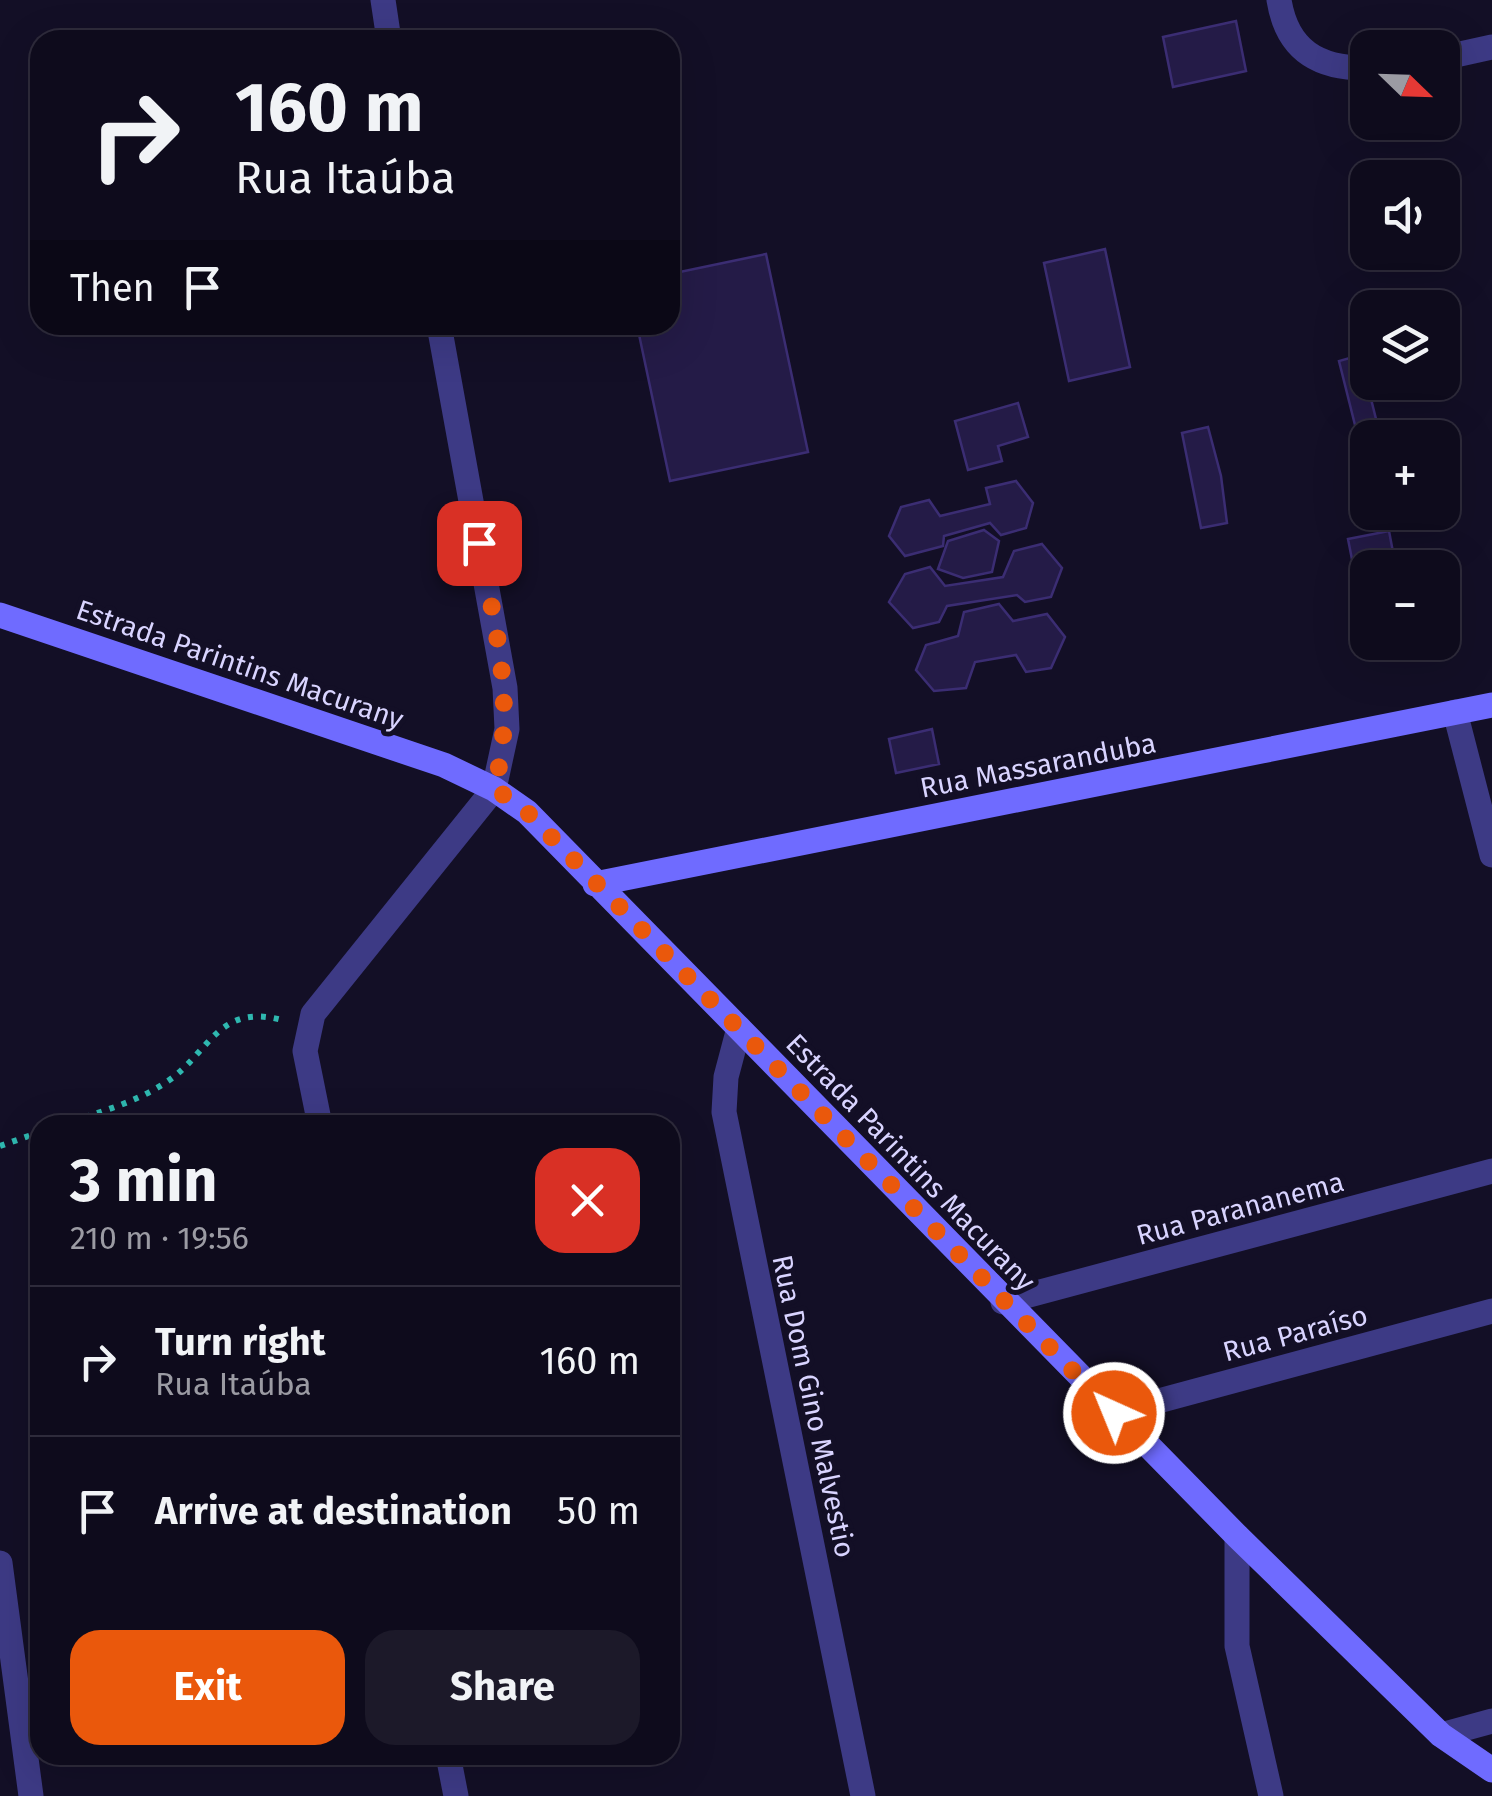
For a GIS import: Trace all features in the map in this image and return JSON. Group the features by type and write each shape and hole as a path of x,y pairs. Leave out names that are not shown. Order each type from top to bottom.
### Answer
{"street":[{"path":"383,0 388,30"},
{"path":"1279,0 1283,25 1297,46 1315,61 1350,68"},
{"path":"1460,54 1492,47"},
{"path":"318,1115 305,1051 308,1026 328,992 494,788 507,728 505,688 441,335"},
{"name":"Estrada Parintins Macurany","path":"0,615 444,766 494,788 527,812 1237,1536 1441,1734 1492,1770"},
{"name":"Rua Massaranduba","path":"595,884 1492,704"},
{"path":"1455,712 1492,855"},
{"name":"Rua Dom Gino Malvestio","path":"739,1028 726,1077 724,1112 864,1796"},
{"name":"Rua Parananema","path":"1004,1302 1492,1172"},
{"name":"Rua Paraíso","path":"1114,1413 1492,1310"},
{"path":"1237,1536 1237,1646 1271,1796"},
{"path":"0,1563 31,1796"},
{"path":"1441,1734 1492,1721"},
{"path":"450,1765 456,1796"}],"path":[{"path":"90,1115 122,1104 169,1080 225,1022 268,1016 308,1026"},
{"path":"0,1146 30,1136"}],"building":[{"path":"1236,21 1246,71 1173,87 1163,37"},
{"path":"1105,249 1130,367 1069,381 1044,263"},
{"path":"766,254 808,452 670,481 639,335 680,335 680,272"},
{"path":"1350,358 1350,400 1371,400 1376,420 1354,420 1339,361"},
{"path":"1018,403 1028,437 998,446 1002,461 968,470 955,421"},
{"path":"1208,427 1221,476 1227,523 1201,528 1182,433"},
{"path":"1016,481 1033,503 1026,528 1001,535 990,523 944,536 943,546 905,556 889,536 901,507 929,500 940,516 990,504 986,488"},
{"path":"984,530 999,541 992,572 963,578 938,569 948,541"},
{"path":"1389,531 1393,550 1350,550 1348,539"},
{"path":"1042,544 1062,568 1051,597 1025,602 1017,595 947,606 939,622 913,628 889,602 905,574 930,567 945,586 1003,577 1014,551"},
{"path":"999,604 1013,621 1047,614 1065,637 1051,668 1026,672 1016,655 975,662 966,688 934,691 916,670 926,645 958,636 964,612"},
{"path":"932,729 939,764 896,773 889,739"}],"route":[{"path":"479,543 505,688 507,728 494,788 527,812 1114,1413"}]}
